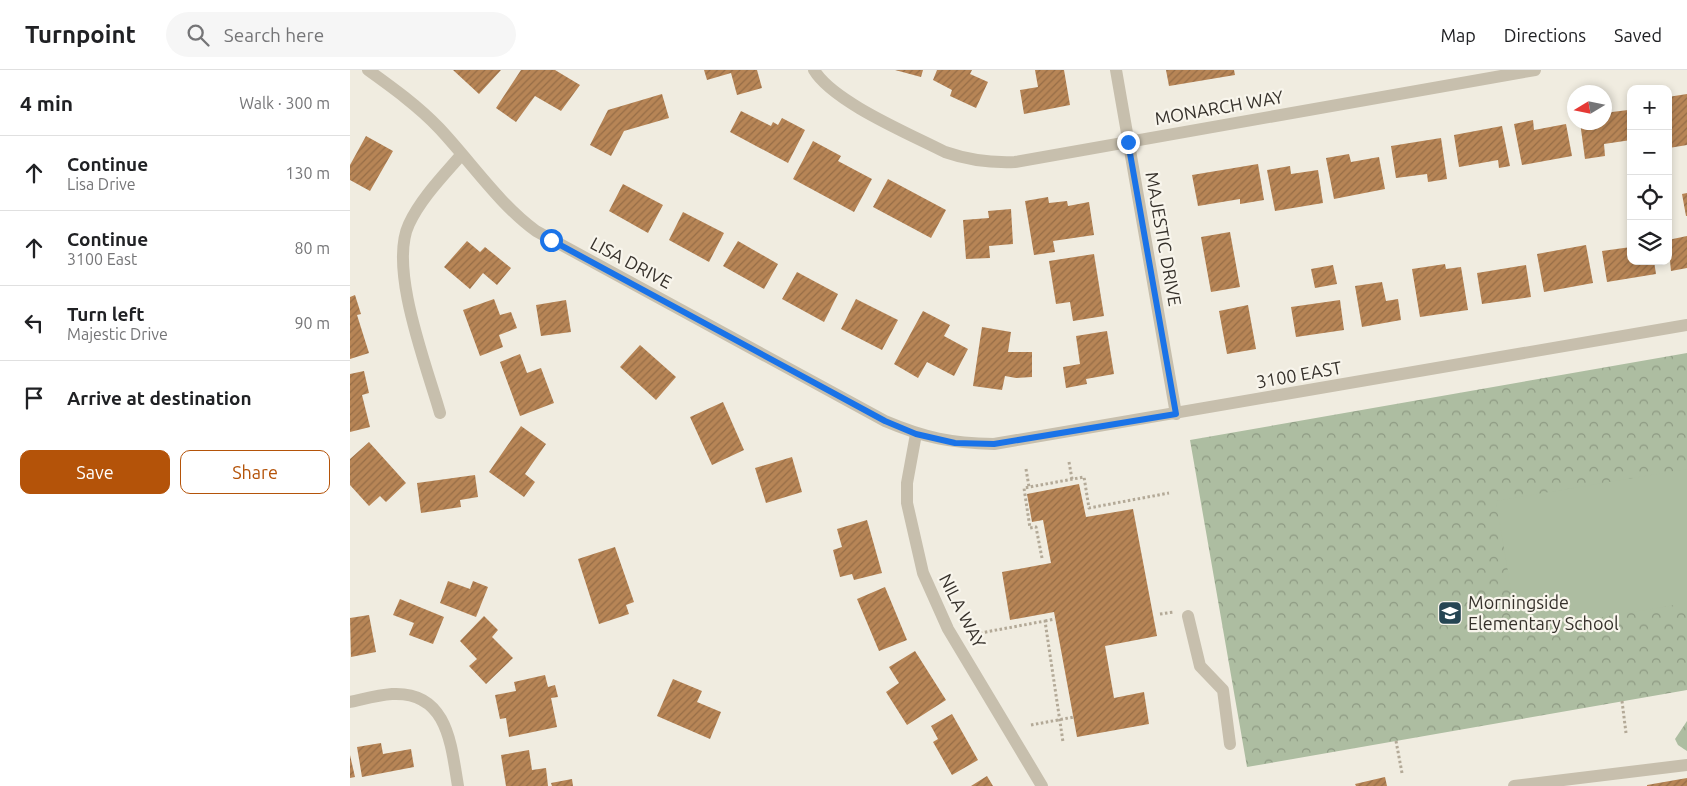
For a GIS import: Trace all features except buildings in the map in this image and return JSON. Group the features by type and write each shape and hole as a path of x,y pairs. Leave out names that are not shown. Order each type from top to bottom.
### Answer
{"street":[{"name":"LISA DRIVE","path":"368,70 418,108 517,215 536,231 885,421 916,434"},
{"name":"MONARCH WAY","path":"814,70 826,86 844,99 945,152 962,158 997,163 1015,162 1535,70"},
{"name":"MAJESTIC DRIVE","path":"1116,70 1176,414"},
{"path":"440,413 415,327 405,284 402,251 408,224 431,191 462,154"},
{"name":"3100 EAST","path":"916,434 955,443 994,444 1687,325"},
{"name":"NILA WAY","path":"916,434 907,483 907,503 923,574 948,629 1042,786"},
{"path":"1188,616 1200,666 1223,690 1230,744"},
{"path":"350,702 391,694 402,694 423,701 438,712 448,730 458,786"},
{"path":"1514,786 1687,765"}],"path":[{"path":"1069,462 1072,479"},
{"path":"1026,469 1029,487"},
{"path":"1042,558 1036,527 1030,528 1024,488 1084,477 1089,508 1169,493"},
{"path":"975,634 1055,619"},
{"path":"1044,621 1063,742"},
{"path":"1622,701 1626,733"},
{"path":"1031,725 1074,717"},
{"path":"1396,741 1402,773"}],"green space":[{"name":"Morningside Elementary School","path":"1687,353 1687,690 1247,767 1190,440"},
{"path":"1687,469 1687,603 1518,631 1496,501"},
{"path":"1687,721 1687,751 1678,745 1675,739"}],"place":[{"name":"Morningside Elementary School","path":"1450,613"}],"route":[{"path":"551,240 885,421 916,434 955,443 994,444 1176,414 1128,142"}]}
